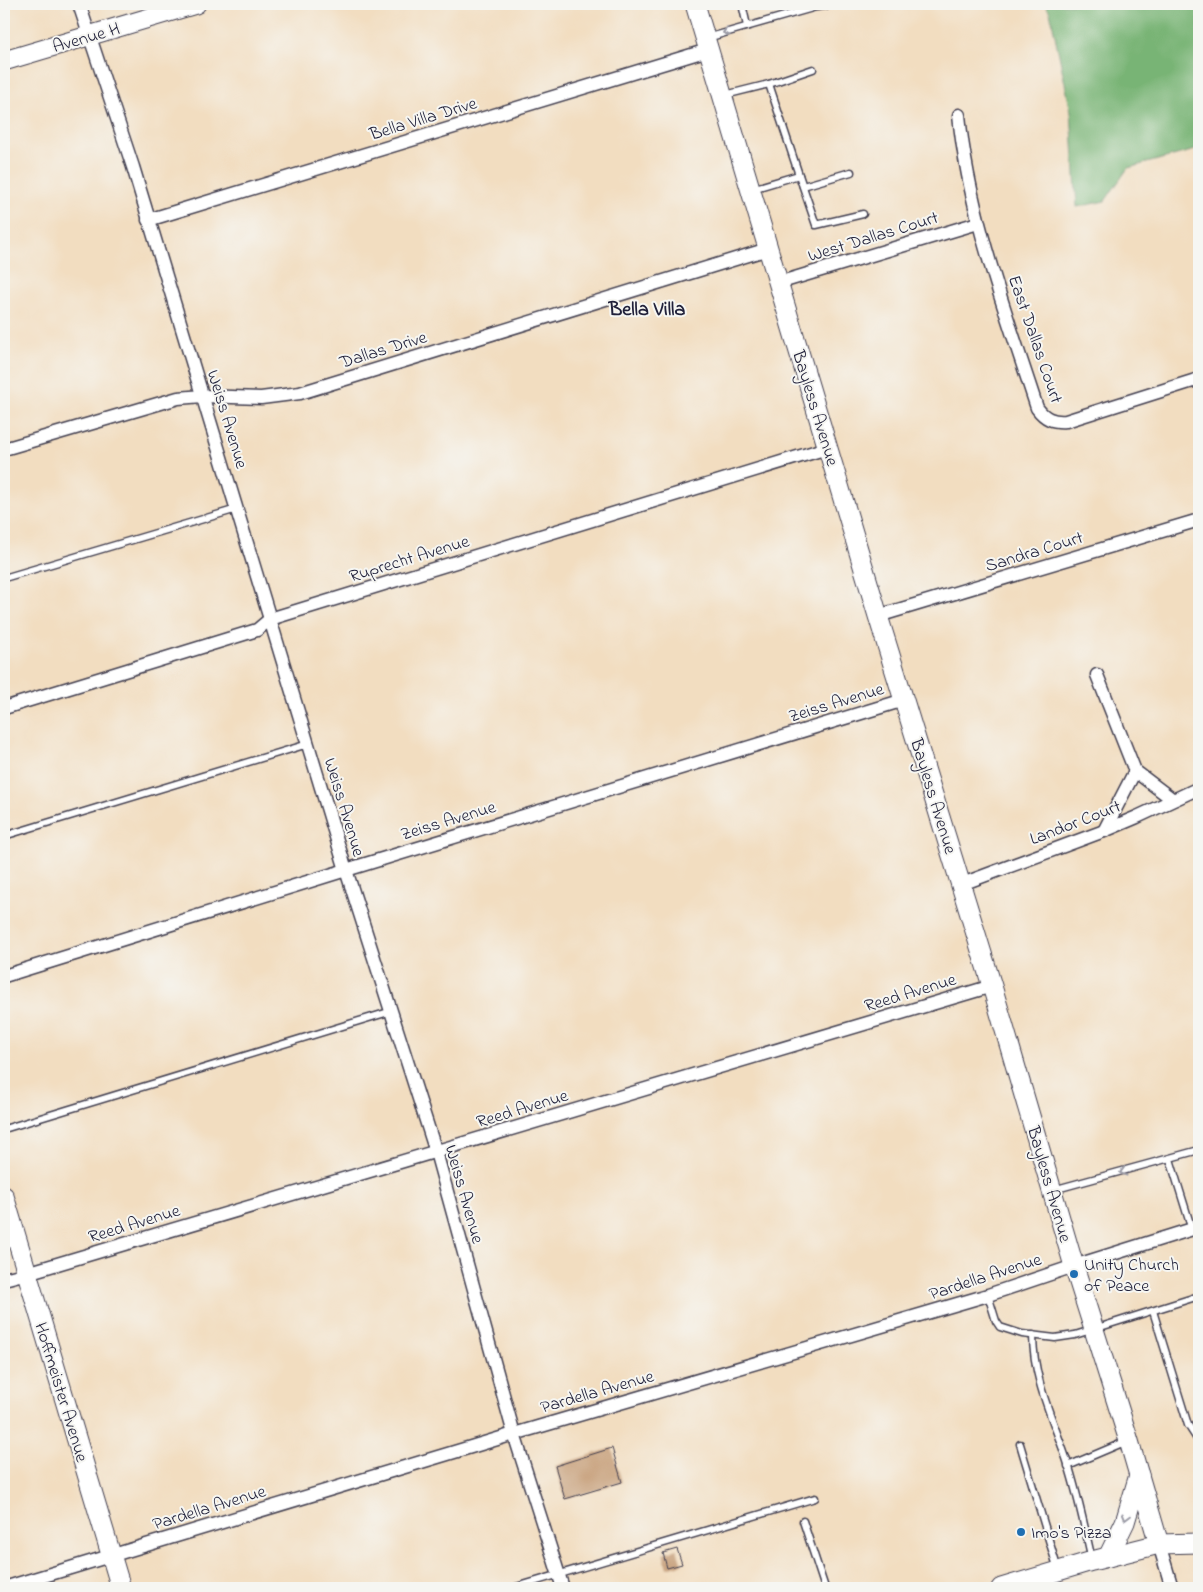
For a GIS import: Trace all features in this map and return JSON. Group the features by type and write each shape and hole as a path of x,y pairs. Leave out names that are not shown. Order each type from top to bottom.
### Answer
{"main road":[{"name":"Avenue H","path":"4,60 196,4"},
{"name":"Bayless Avenue","path":"695,4 827,448 962,884 1074,1266 1129,1440 1159,1544"},
{"name":"Hoffmeister Avenue","path":"4,1196 121,1588"},
{"path":"1100,1559 1125,1522 1139,1475"},
{"path":"1001,1588 1159,1544 1199,1543"}],"street":[{"name":"Weiss Avenue","path":"79,4 133,167 346,870 436,1152 514,1434 563,1588"},
{"name":"Bella Villa Drive","path":"148,220 706,44"},
{"name":"East Dallas Court","path":"959,115 962,146 978,223 1037,408 1043,416 1051,421 1066,421 1199,379"},
{"name":"West Dallas Court","path":"778,283 978,223"},
{"name":"Dallas Drive","path":"4,449 178,398 202,396 261,398 300,393 768,249"},
{"name":"Ruprecht Avenue","path":"4,708 257,630 270,619 827,448"},
{"name":"Sandra Court","path":"878,616 1199,520"},
{"path":"1097,675 1135,771 1172,799"},
{"name":"Zeiss Avenue","path":"4,976 904,700"},
{"path":"1104,831 1135,771"},
{"name":"Landor Court","path":"962,884 1104,831 1199,788"},
{"name":"Reed Avenue","path":"4,1278 27,1273 992,986"},
{"name":"Pardella Avenue","path":"4,1588 110,1554 988,1294 1196,1229"},
{"name":"Bayless Avenue","path":"1159,1544 1172,1588"}],"lane":[{"path":"742,4 748,26"},
{"path":"706,44 748,26 816,7 843,4"},
{"path":"722,96 769,84 814,68"},
{"path":"769,84 816,225 863,214"},
{"path":"803,186 851,172"},
{"path":"750,190 799,175"},
{"path":"4,578 237,509"},
{"path":"4,836 308,744"},
{"path":"4,1128 392,1011"},
{"path":"1052,1191 1199,1150"},
{"path":"1170,1159 1196,1229"},
{"path":"988,1294 996,1321 1000,1326 1033,1335 1055,1338 1075,1335 1199,1297"},
{"path":"1152,1311 1188,1425 1199,1442"},
{"path":"1033,1335 1033,1352 1038,1380 1100,1559"},
{"path":"1068,1466 1129,1440"},
{"path":"1020,1444 1058,1571"},
{"path":"513,1588 815,1498"},
{"path":"804,1521 825,1588"}],"green space":[{"path":"1045,4 1199,4 1199,149 1128,168 1105,201 1077,207 1071,112 1050,12"}],"building":[{"path":"612,1448 622,1482 565,1499 555,1466"},
{"path":"677,1549 682,1564 667,1568 663,1553"}],"place":[{"name":"Unity Church of Peace","path":"1074,1274"},
{"name":"Imo's Pizza","path":"1021,1532"}],"district":[{"name":"Bella Villa","path":"647,308"}]}
